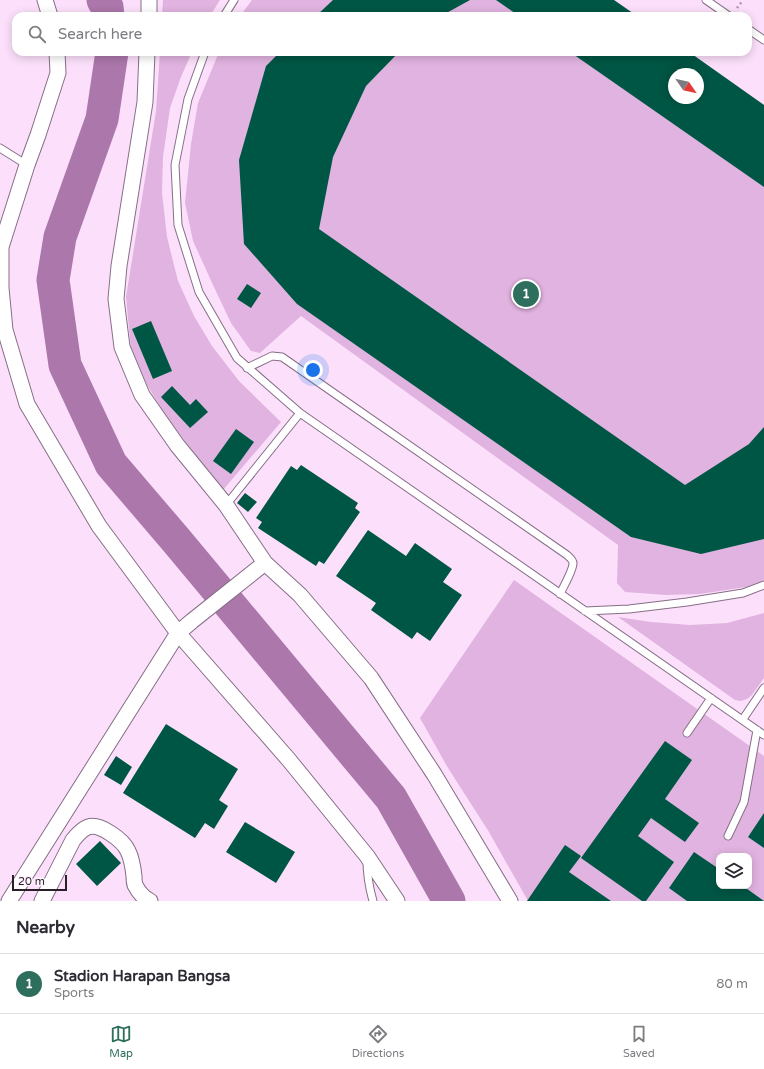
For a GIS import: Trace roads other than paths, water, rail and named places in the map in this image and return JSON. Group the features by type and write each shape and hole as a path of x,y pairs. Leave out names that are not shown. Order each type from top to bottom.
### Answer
{"street":[{"path":"45,0 49,12"},
{"path":"149,12 150,0"},
{"path":"57,56 58,73 1,247 1,288 5,330 27,404 99,526 178,634 289,760 367,856 397,901"},
{"path":"147,56 145,102 119,266 116,299 122,347 142,396 177,445 226,505 265,562 300,595 371,678 434,774 510,901"},
{"path":"9,901 178,634 265,562"},
{"path":"42,901 73,840 80,832 88,827 96,826 122,842 128,850 132,861 135,885 140,893 150,901"}],"lane":[{"path":"226,12 234,0"},
{"path":"706,0 723,12"},
{"path":"752,32 764,40"},
{"path":"204,56 188,99 175,165 178,225 199,292 237,358 300,413 764,735"},
{"path":"0,148 27,165"},
{"path":"247,368 272,356 282,357 567,556 571,559 573,564 560,594"},
{"path":"226,505 300,413"},
{"path":"585,611 628,609 687,602 743,593 764,585"},
{"path":"743,720 764,688"},
{"path":"687,733 711,698"},
{"path":"728,836 744,802 757,730"},
{"path":"367,856 369,889 373,901"}],"waterway":[{"path":"103,0 107,7 108,12"},
{"path":"111,56 102,119 60,237 53,280 65,365 111,464 391,798 449,901"}],"place":[{"name":"Stadion Harapan Bangsa","path":"526,294"}]}
